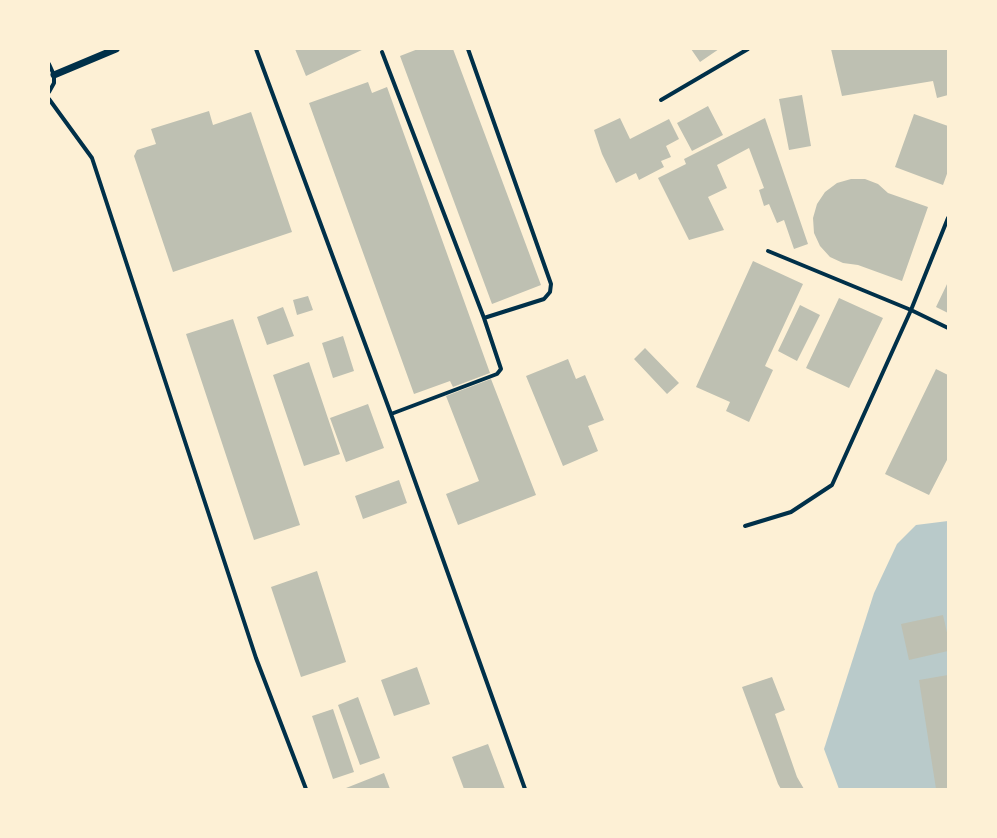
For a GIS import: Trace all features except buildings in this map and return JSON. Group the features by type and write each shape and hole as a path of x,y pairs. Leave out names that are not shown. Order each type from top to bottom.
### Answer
{"street":[{"path":"54,75 116,49"},
{"path":"256,49 391,414 525,789"},
{"path":"468,49 551,284 550,292 544,299 484,318"},
{"path":"661,100 748,49"},
{"path":"382,52 484,318 501,369 497,374 391,414"},
{"path":"49,64 54,75 54,82 49,92"},
{"path":"49,99 92,158 256,658 306,789"},
{"path":"745,526 790,512 832,485 911,310 948,218"},
{"path":"768,251 911,310 948,328"}],"shaded area":[{"path":"948,521 948,789 839,789 824,749 874,593 897,544 916,525"}]}
